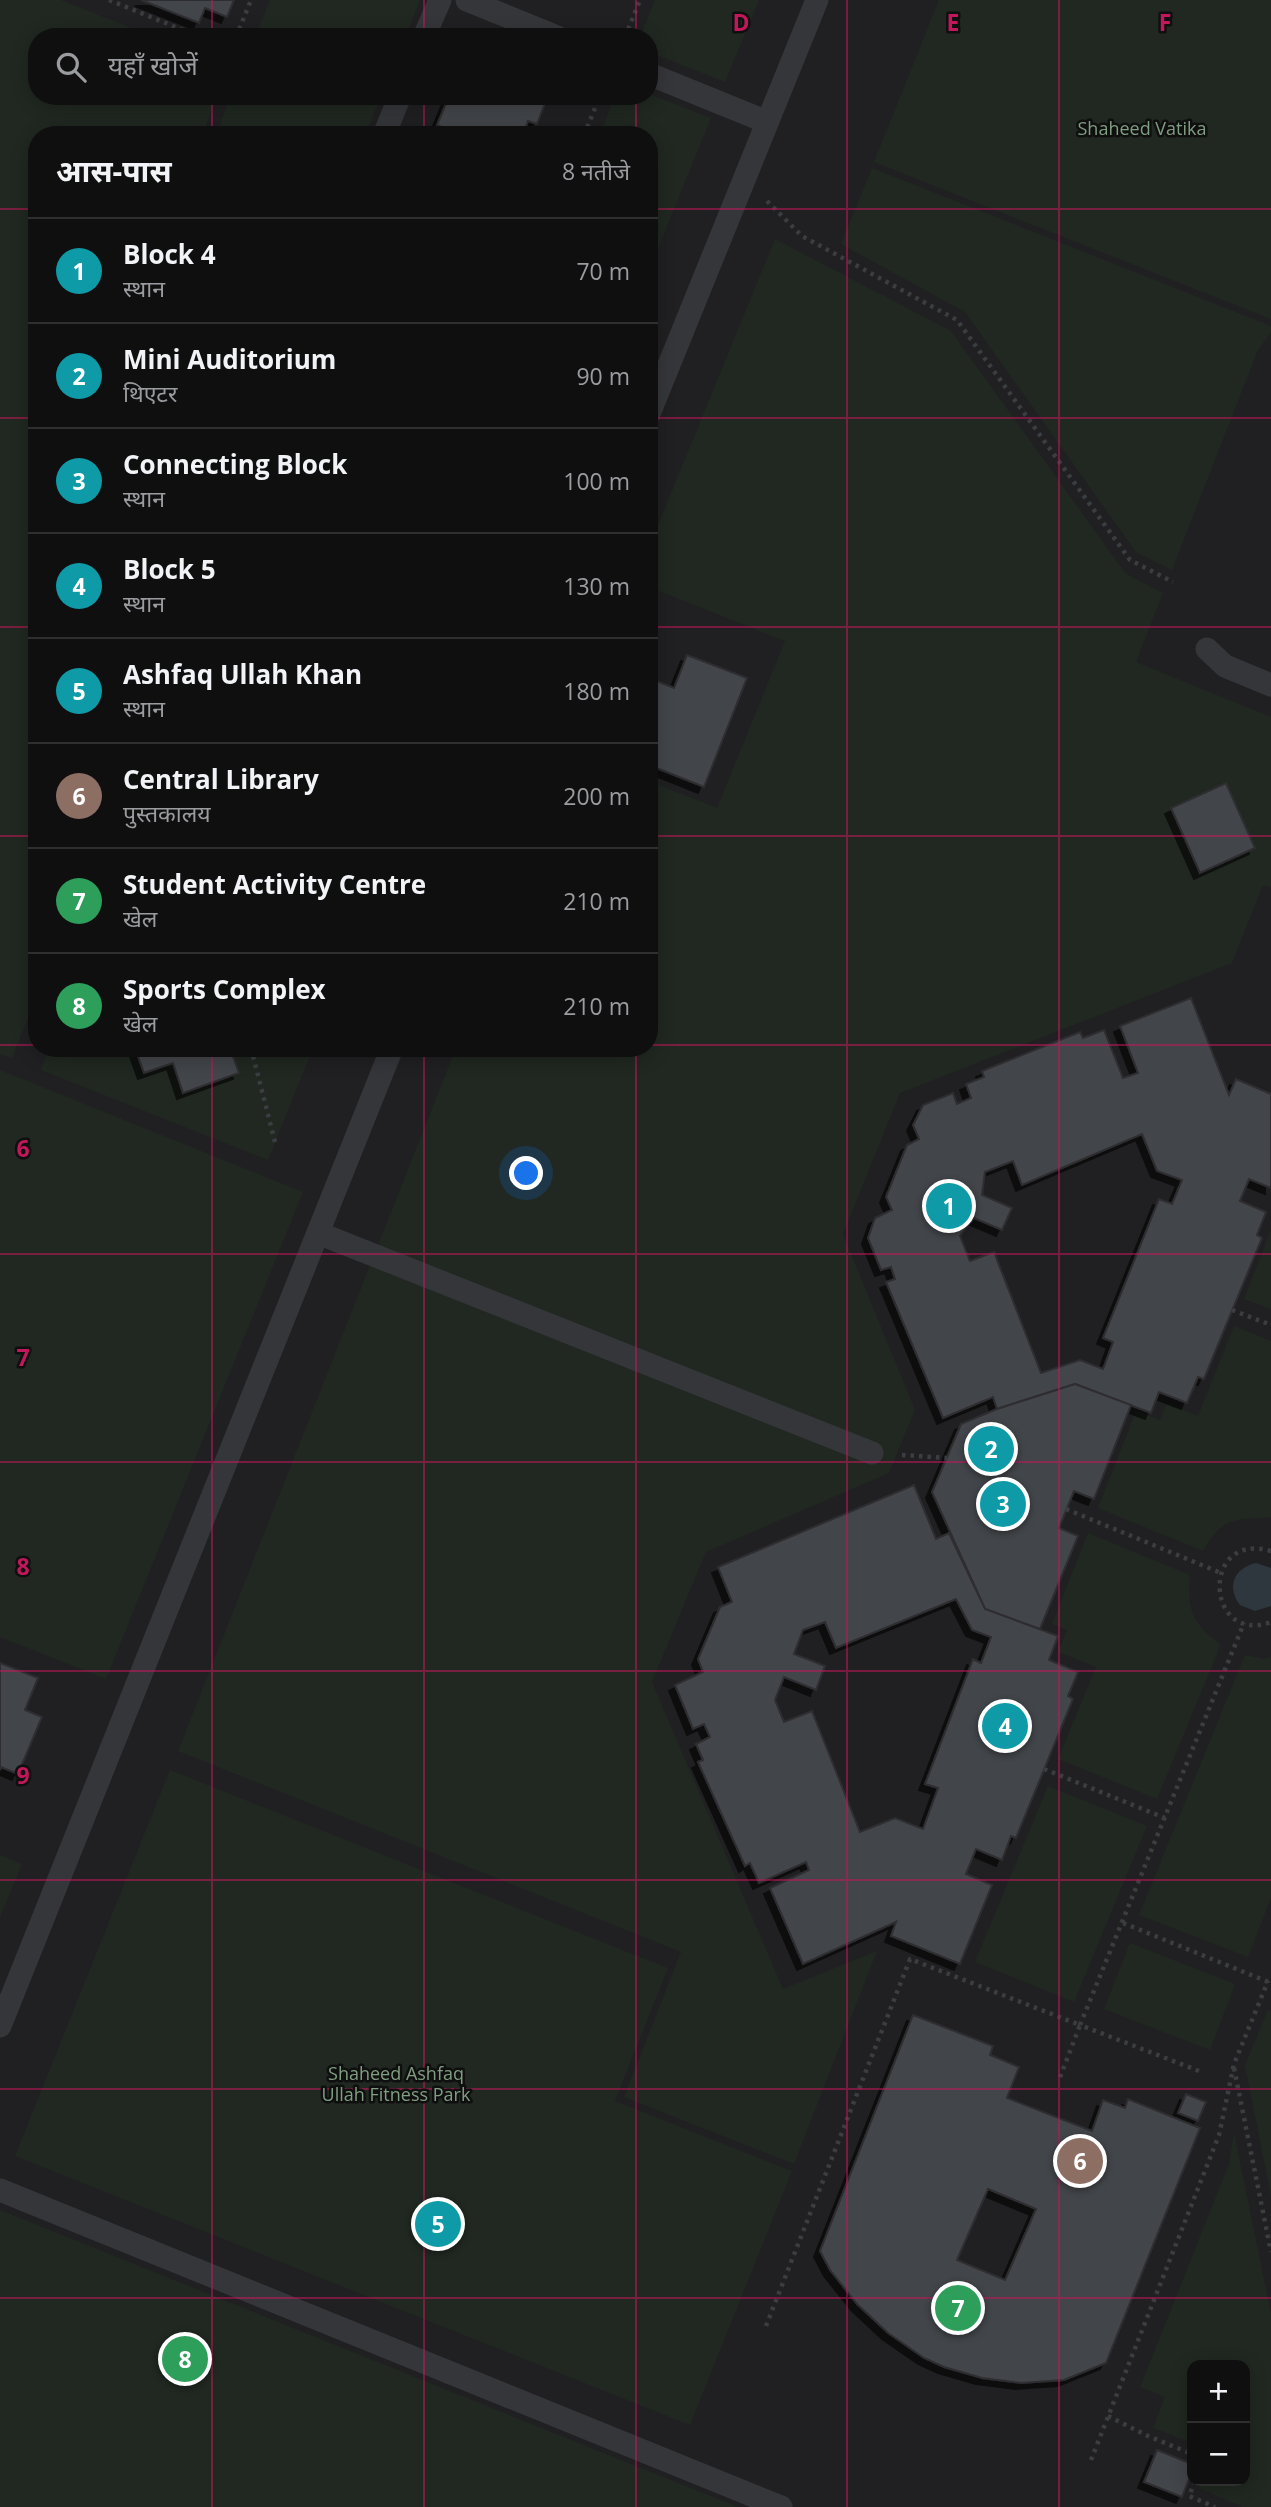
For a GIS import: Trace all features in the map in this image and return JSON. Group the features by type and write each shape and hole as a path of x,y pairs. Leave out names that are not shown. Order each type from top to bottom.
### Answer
{"lane":[{"path":"428,28 440,0"},
{"path":"467,0 535,28"},
{"path":"658,392 817,0"},
{"path":"658,78 767,122"},
{"path":"388,126 396,105"},
{"path":"1207,649 1225,666 1271,685"},
{"path":"0,2026 389,1057"},
{"path":"318,1233 872,1453"},
{"path":"0,2190 775,2506"}],"path":[{"path":"109,0 178,28"},
{"path":"240,28 251,0"},
{"path":"629,28 640,0"},
{"path":"587,126 596,105"},
{"path":"744,178 802,236 957,320 1130,560 1173,582"},
{"path":"253,1057 275,1142"},
{"path":"1232,1310 1271,1325"},
{"path":"872,1453 947,1458"},
{"path":"1066,1509 1221,1573"},
{"path":"1271,1551 1257,1548 1244,1550 1233,1556 1221,1573 1218,1590 1228,1613 1244,1623 1263,1625 1271,1622"},
{"path":"1059,2080 1244,1623"},
{"path":"1044,1769 1165,1818"},
{"path":"1091,2460 1219,2135 1234,2064 1269,1982 1123,1923"},
{"path":"766,2326 910,1959 1199,2071"},
{"path":"1234,2064 1271,2252"},
{"path":"1108,2416 1187,2452"},
{"path":"1193,2486 1189,2496 1215,2507"}],"shaded area":[{"path":"0,0 1271,0 1271,2507 0,2507"},
{"path":"1256,1563 1271,1568 1271,1606 1255,1611 1240,1605 1233,1592 1233,1585 1242,1569"}],"green space":[{"path":"0,0 61,0 131,28 28,28 28,105 214,105 205,126 28,126 28,1018 12,1058 0,1054"},
{"path":"270,0 420,0 409,28 259,28"},
{"path":"655,0 759,0 725,82 658,56 658,28 644,28"},
{"name":"Shaheed Vatika","path":"939,0 1271,0 1271,319 874,162"},
{"path":"658,97 711,118 658,248 658,126 603,126 612,105 658,105"},
{"path":"228,105 377,105 369,126 219,126"},
{"path":"872,168 1271,326 1271,332 1258,350 1172,570 1136,552 965,312 841,244"},
{"path":"775,239 951,331 1126,574 1163,593 1136,662 1271,717 1271,887 1263,885 1232,963 900,1093 843,1234 915,1410 889,1473 706,1552 652,1682 783,1989 877,1951 794,2164 624,2097 681,1952 178,1751 452,1057 658,1057 658,785 717,808 785,641 658,591 658,525"},
{"path":"46,1057 309,1057 268,1160 41,1070"},
{"path":"0,1070 303,1192 106,1679 0,1637"},
{"path":"1271,1230 1271,1309 1244,1299"},
{"path":"1234,1326 1271,1341 1271,1517 1239,1520 1224,1525 1203,1551 1098,1508 1136,1411 1160,1420 1167,1403 1198,1416"},
{"path":"1088,1533 1190,1575 1189,1597 1193,1615 1204,1630 1221,1644 1157,1799 1058,1759 1096,1667 1058,1652 1067,1630 1052,1624"},
{"path":"1245,1655 1264,1659 1271,1657 1271,1898 1248,1957 1139,1915"},
{"name":"Shaheed Ashfaq Ullah Fitness Park","path":"170,1770 668,1968 615,2101 792,2171 690,2425 15,2156"},
{"path":"1048,1786 1147,1826 1074,2002 975,1962"},
{"path":"0,1855 22,1864 0,1917"},
{"path":"1130,1943 1235,1984 1210,2050 1104,2009"},
{"path":"1268,2010 1271,2011 1271,2196 1245,2065"},
{"path":"1234,2132 1271,2314 1271,2507 1243,2507 1199,2488 1250,2486 1250,2360 1187,2360 1187,2441 1153,2428 1165,2397 1140,2387 1229,2164"},
{"path":"0,2210 738,2507 0,2507"}],"building":[{"path":"141,0 234,0 227,17 205,8 199,23"},
{"path":"445,105 544,105 537,124 528,121 526,126 437,125"},
{"path":"687,655 747,678 704,787 658,769 658,682 674,688"},
{"path":"1226,783 1255,848 1200,873 1171,808"},
{"path":"1191,998 1229,1095 1236,1079 1271,1094 1271,1188 1249,1179 1240,1201 1266,1212 1257,1235 1262,1238 1204,1379 1198,1377 1187,1403 1159,1392 1151,1413 1075,1384 997,1409 993,1397 943,1418 886,1282 895,1279 891,1267 881,1270 868,1238 875,1218 892,1210 886,1197 907,1145 919,1139 913,1125 923,1105 953,1093 957,1104 971,1098 966,1084 984,1077 982,1071 1080,1032 1083,1038 1104,1030 1123,1078 1138,1073 1120,1026","holes":["1142,1134 1157,1171 1182,1180 1172,1204 1159,1199 1103,1338 1113,1342 1103,1369 1080,1360 1041,1373 994,1252 970,1261 960,1236 974,1218 1002,1230 1012,1208 982,1195 985,1172 1013,1161 1022,1185"]},
{"path":"138,1057 233,1057 239,1073 183,1093 173,1063 144,1073"},
{"path":"1075,1384 1131,1405 1094,1499 1074,1491 1059,1528 1078,1536 1040,1629 985,1609 932,1492 961,1424 997,1409"},
{"path":"914,1485 936,1539 949,1533 985,1609 1058,1636 1049,1660 1078,1672 1068,1696 1073,1699 1016,1838 1011,1836 1002,1860 976,1849 966,1874 992,1885 960,1964 891,1936 896,1922 803,1964 770,1888 809,1870 806,1862 759,1883 750,1863 745,1866 698,1762 703,1760 696,1744 710,1737 704,1724 693,1729 675,1685 703,1672 698,1659 720,1607 732,1602 718,1567","holes":["956,1599 972,1630 991,1637 981,1663 973,1659 925,1784 938,1788 923,1829 895,1818 860,1832 812,1711 784,1722 775,1700 784,1677 816,1690 825,1666 794,1654 803,1630 825,1622 836,1648"]},
{"path":"0,1663 38,1678 25,1710 42,1717 18,1774 1,1767 0,1770"},
{"path":"913,2015 993,2046 990,2055 1019,2067 1007,2098 1092,2131 1103,2100 1125,2108 1128,2099 1200,2128 1106,2363 1064,2380 1021,2383 982,2378 924,2358 888,2333 857,2304 830,2270 820,2251","holes":["988,2189 1036,2209 1005,2280 957,2260"]},
{"path":"1186,2094 1206,2102 1198,2121 1178,2113"},
{"path":"1157,2450 1187,2462 1187,2484 1182,2497 1144,2482"}],"place":[{"name":"Block 4","path":"949,1206"},
{"name":"Mini Auditorium","path":"991,1449"},
{"name":"Connecting Block","path":"1003,1504"},
{"name":"Block 5","path":"1005,1726"},
{"name":"Central Library","path":"1080,2161"},
{"name":"Ashfaq Ullah Khan","path":"438,2224"},
{"name":"Student Activity Centre","path":"958,2308"},
{"name":"Sports Complex","path":"185,2359"}]}
